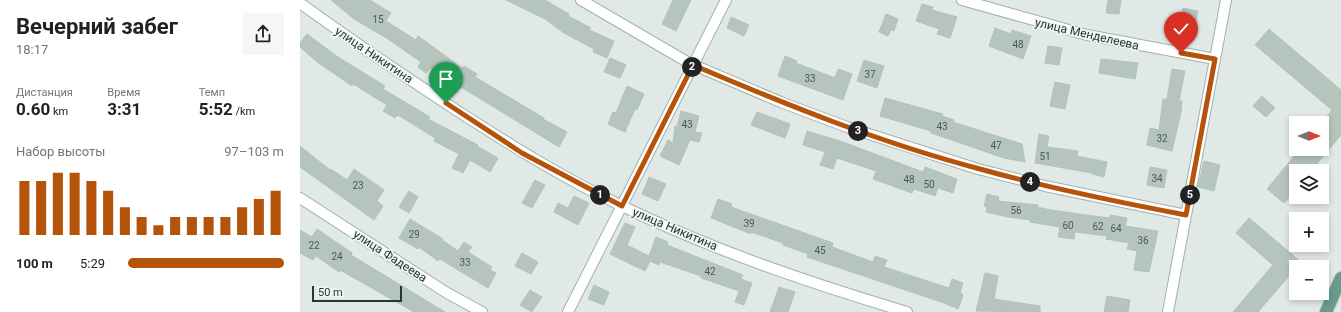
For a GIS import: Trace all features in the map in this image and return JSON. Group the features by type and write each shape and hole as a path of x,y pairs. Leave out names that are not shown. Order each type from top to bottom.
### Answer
{"main road":[{"path":"1326,312 1341,278"}],"street":[{"path":"581,0 693,65 783,103 912,149 1045,186 1186,215"},
{"path":"568,312 726,0"},
{"name":"улица Менделеева","path":"962,0 1087,34 1215,59"},
{"path":"1168,312 1226,0"},
{"name":"улица Никитина","path":"300,3 369,53 522,153 622,206 718,247 788,274 907,312"},
{"name":"улица Фадеева","path":"300,198 447,293 482,312"}],"building":[{"path":"331,0 370,0 391,13 386,21 416,40 418,36 462,68 464,66 477,74 475,77 567,132 559,147 430,68 426,73 418,67 421,62 388,39 354,19"},
{"path":"506,0 545,0 569,14 568,16 591,28 589,30 614,41 607,58 593,52 594,49 564,33 545,19"},
{"path":"673,0 691,0 676,31 662,24"},
{"path":"1108,0 1121,0 1119,14 1106,13"},
{"path":"922,4 933,7 932,10 957,17 950,38 937,34 939,29 916,21"},
{"path":"1183,8 1198,11 1193,34 1178,31"},
{"path":"886,14 898,19 894,31 891,30 888,36 879,32"},
{"path":"731,17 749,25 744,36 727,28"},
{"path":"995,28 1011,34 1012,30 1031,36 1023,59 989,46"},
{"path":"1269,29 1341,90 1341,135 1329,149 1329,116 1327,116 1332,110 1255,45"},
{"path":"307,34 338,57 385,86 383,89 430,117 428,119 478,145 477,146 498,158 490,172 470,160 463,173 452,168 459,154 434,141 435,138 398,115 395,118 383,111 387,105 353,84 352,86 317,62 300,47 300,43"},
{"path":"1048,46 1062,48 1059,65 1045,63"},
{"path":"785,56 797,61 796,63 835,78 838,69 852,74 843,100 778,76"},
{"path":"610,58 626,65 620,78 604,72"},
{"path":"1101,59 1138,63 1135,79 1099,73"},
{"path":"864,60 884,66 877,88 857,81"},
{"path":"1172,69 1185,71 1179,101 1182,101 1181,112 1172,151 1147,145 1150,128 1159,130 1163,99 1167,99"},
{"path":"1055,82 1070,85 1065,109 1050,106"},
{"path":"627,86 644,94 637,110 635,109 625,132 608,124 613,112 616,113"},
{"path":"1262,96 1275,108 1266,117 1253,106"},
{"path":"885,98 943,114 942,116 954,120 953,122 1022,144 1025,162 1004,158 931,133 931,131 880,116"},
{"path":"681,111 699,116 695,132 702,133 699,142 690,140 679,165 660,156 668,140 673,143 675,126 677,127"},
{"path":"757,112 790,124 785,138 751,125"},
{"path":"807,131 843,142 923,172 925,167 957,179 953,193 938,188 935,196 914,189 912,193 873,179 876,171 837,158 833,169 820,165 825,152 803,145"},
{"path":"1039,134 1049,136 1047,147 1078,151 1077,156 1107,162 1104,177 1092,173 1035,163"},
{"path":"300,146 330,170 331,169 347,180 354,169 384,190 377,201 383,206 374,220 300,167"},
{"path":"1294,156 1324,156 1317,164 1289,164 1289,197 1284,203 1267,189"},
{"path":"1204,161 1220,165 1214,191 1198,187"},
{"path":"1150,167 1167,170 1164,188 1147,185"},
{"path":"649,177 666,184 658,201 642,194"},
{"path":"535,180 545,185 532,208 522,203"},
{"path":"409,191 418,197 409,213 399,207"},
{"path":"987,194 999,197 998,201 1038,205 1037,207 1051,210 1094,216 1110,218 1110,215 1127,218 1125,226 1158,231 1149,272 1134,270 1137,251 1127,249 1129,243 1106,239 1107,236 1075,232 1074,239 1058,237 1060,227 986,212 987,207 984,206"},
{"path":"574,196 589,203 578,225 554,212 558,203 568,208"},
{"path":"718,199 732,204 731,207 833,243 832,247 873,262 875,256 887,260 884,267 949,288 952,279 963,283 960,292 963,295 958,309 807,257 808,254 783,245 783,243 751,232 751,234 711,218"},
{"path":"1249,218 1299,260 1289,260 1289,276 1258,312 1233,312 1273,265 1236,233"},
{"path":"410,219 443,239 442,240 458,251 464,242 472,247 468,252 492,267 490,270 496,273 488,288 440,259 438,261 419,247 418,249 399,238"},
{"path":"625,223 635,227 627,245 649,256 656,237 668,242 667,245 743,275 741,279 752,283 744,305 735,302 739,291 701,278 701,276 660,262 659,265 650,261 645,271 610,254"},
{"path":"317,229 352,253 351,255 445,312 414,312 340,270 339,272 316,256 313,260 300,253 300,230 312,237"},
{"path":"522,253 538,262 531,274 515,266"},
{"path":"985,273 998,276 994,299 1040,306 1040,312 976,311"},
{"path":"594,285 609,292 604,305 588,299"},
{"path":"779,287 795,292 788,312 770,312"},
{"path":"530,290 542,297 532,312 520,305"},
{"path":"1107,296 1130,300 1128,312 1104,312"}],"route":[{"path":"446,103 522,153 622,206 693,65 783,103 912,149 978,169 1045,186 1186,215 1215,59 1181,53"}]}
